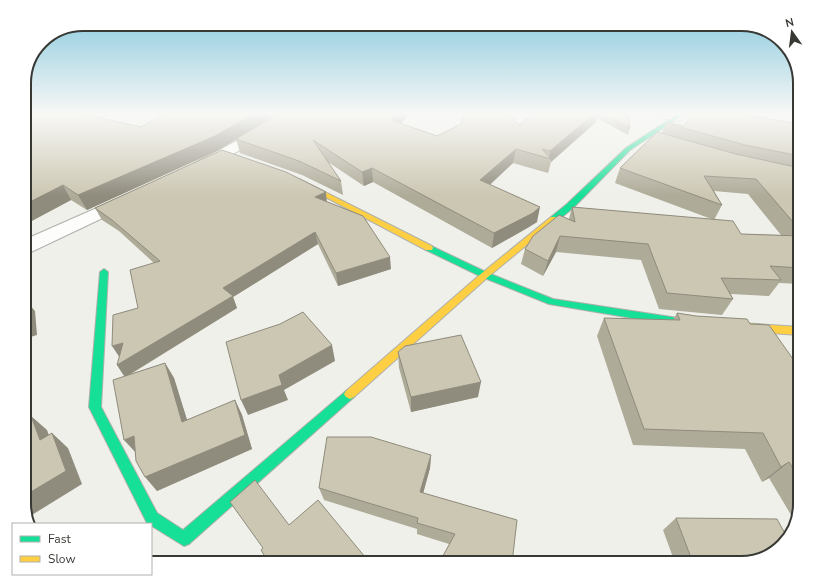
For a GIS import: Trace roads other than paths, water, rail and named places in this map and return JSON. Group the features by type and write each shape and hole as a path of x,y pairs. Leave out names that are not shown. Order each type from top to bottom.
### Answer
{"street":[{"path":"184,174 232,157 252,141"},
{"path":"104,272 95,407 152,518 184,539 485,275 570,206 628,148 638,141"},
{"path":"659,141 667,144"},
{"path":"288,176 335,198 419,243 485,275 552,302 685,323 700,324"},
{"path":"31,245 135,196"},
{"path":"732,326 793,330"}]}
